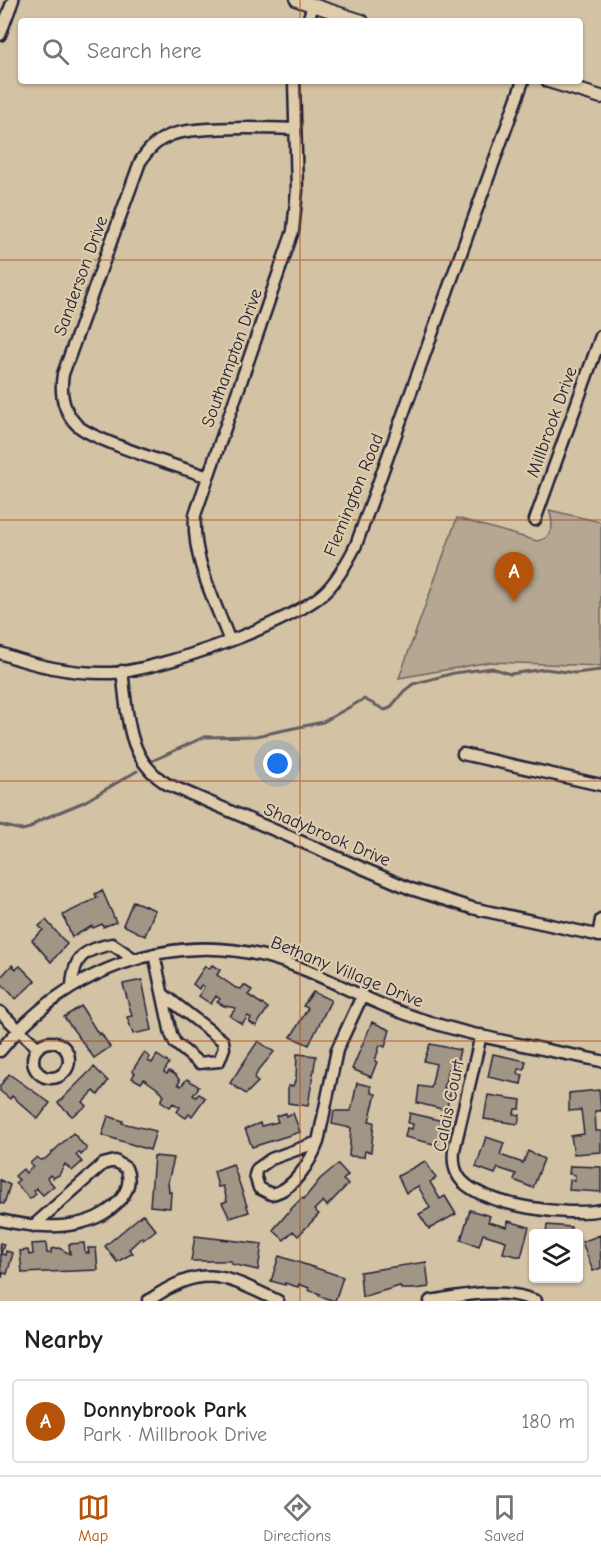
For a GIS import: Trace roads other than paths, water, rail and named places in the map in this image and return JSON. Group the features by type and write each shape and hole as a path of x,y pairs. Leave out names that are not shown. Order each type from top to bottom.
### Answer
{"street":[{"path":"0,35 13,0"},
{"path":"297,0 353,18"},
{"path":"309,18 313,5"},
{"name":"Southampton Drive","path":"229,639 195,544 195,515 206,476 292,231 297,190 294,84"},
{"name":"Flemington Road","path":"0,653 40,666 63,670 122,671 171,661 229,639 300,610 326,591 348,562 360,535 522,84"},
{"path":"557,84 601,98"},
{"name":"Sanderson Drive","path":"206,476 79,427 65,407 62,397 63,374 140,162 148,150 161,139 183,132 294,129"},
{"name":"Millbrook Drive","path":"535,520 601,336"},
{"name":"Shadybrook Drive","path":"122,671 134,747 146,768 167,784 411,889 472,908 599,936"},
{"path":"463,754 601,785"},
{"path":"599,936 601,920"},
{"path":"72,985 75,964 81,955 112,944 117,945 134,959"},
{"name":"Bethany Village Drive","path":"0,1051 39,1010 72,985 134,959 154,954 204,949 253,953 307,970 362,996 423,1020 601,1061"},
{"path":"154,954 171,1034 175,1043 199,1063 219,1061 224,1041 164,995"},
{"path":"318,1142 263,1163 255,1175 259,1188 272,1194 283,1190 309,1161 318,1142 337,1050 362,996"},
{"path":"0,1012 38,1048"},
{"name":"Calais Court","path":"481,1035 454,1150 454,1167 462,1182 505,1202 552,1210 601,1210"},
{"path":"0,1220 33,1226 72,1224 101,1215 124,1194 129,1177 126,1168 115,1161 103,1164 33,1226"},
{"path":"148,1301 174,1283 206,1276 231,1279 278,1301"},
{"path":"430,1301 483,1293 507,1294 536,1301"}],"waterway":[{"path":"152,761 204,737 256,736 323,722 364,699 385,710 390,708 413,684 454,673 492,668 510,674 545,669 575,673 601,670"},
{"path":"0,825 22,830 30,828 38,821 84,802 137,771"}],"place":[{"name":"Donnybrook Park","path":"514,602"}]}
